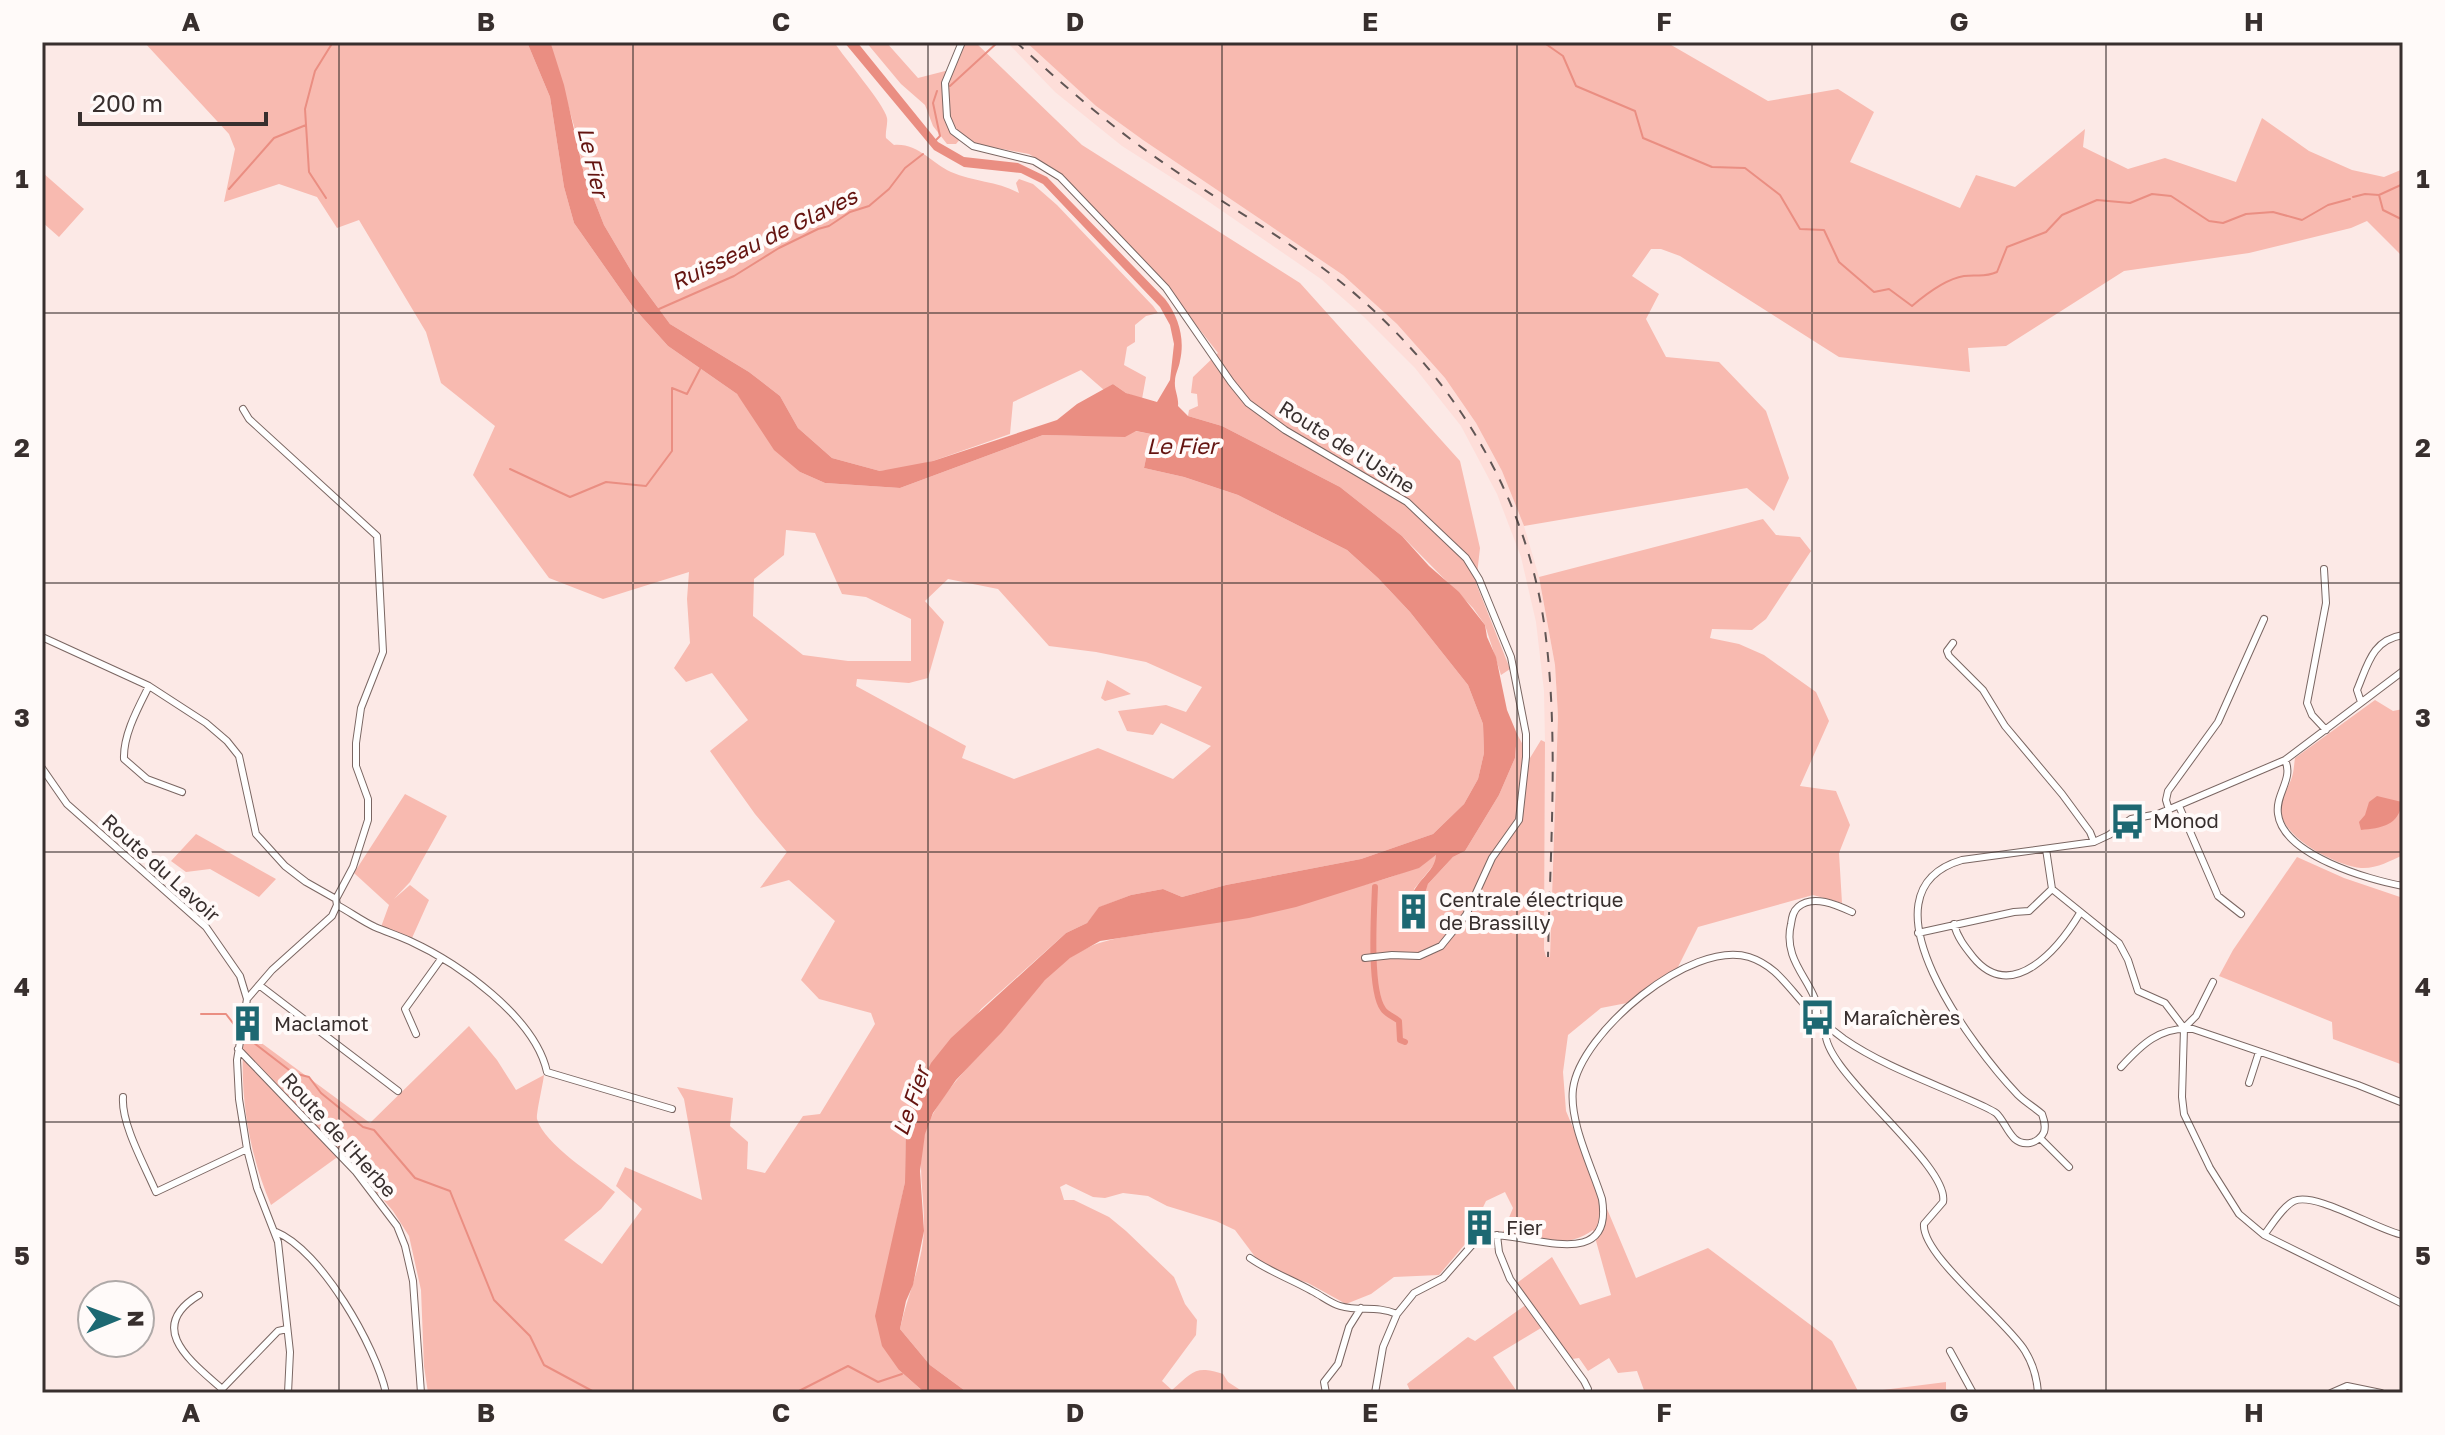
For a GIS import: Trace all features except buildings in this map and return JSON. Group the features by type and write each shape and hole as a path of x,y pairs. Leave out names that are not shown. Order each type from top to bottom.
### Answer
{"street":[{"name":"Route de l'Usine","path":"962,42 945,83 947,117 953,131 973,146 1034,161 1060,177 1166,288 1248,403 1285,430 1407,502 1466,558 1479,579 1511,657 1526,734 1520,816 1515,829 1490,861 1466,915 1441,946 1419,956 1370,957"},
{"path":"243,409 249,419 377,536 383,652 361,708 356,743 356,766 368,799 368,820 353,867 332,916 307,936 247,999 238,1049 237,1073 247,1149 257,1188 276,1232 291,1370 288,1393"},
{"path":"2324,569 2326,603 2307,703 2312,715 2326,730"},
{"path":"2169,810 2168,791 2218,722 2264,619"},
{"path":"2361,702 2357,690 2376,649 2389,638 2403,635"},
{"path":"42,637 149,686 206,723 227,741 239,756 256,834 285,866 337,902 441,959 491,995 522,1025 536,1044 547,1072 672,1109"},
{"path":"1953,643 1947,651 1949,656 1983,690 2005,726 2062,794 2094,842"},
{"path":"1375,1393 1383,1347 1397,1314 1414,1293 1447,1274 1479,1237 1497,1235 1570,1246 1585,1241 1598,1230 1603,1203 1575,1119 1574,1083 1581,1063 1627,1008 1662,981 1707,957 1741,955 1763,963 1776,971 1817,1018 1863,1049 1995,1112 2017,1140 2027,1143 2040,1138 2045,1128 2042,1114 2017,1094 1952,1009 1935,977 1918,933 1916,919 1919,898 1928,881 1944,867 1962,860 2094,842 2131,819 2169,810 2285,760 2403,671"},
{"path":"149,686 136,713 124,759 147,779 182,792"},
{"path":"2285,760 2289,772 2278,813 2284,830 2301,847 2322,859 2403,886"},
{"name":"Route du Lavoir","path":"42,768 67,804 206,927 240,976 247,999"},
{"path":"2179,806 2218,896 2241,914"},
{"path":"2046,849 2052,889 2122,947 2138,991 2168,1006 2184,1028 2182,1097 2187,1121 2234,1207 2264,1235 2403,1304"},
{"path":"1918,933 2029,911 2052,889"},
{"path":"1817,1018 1817,1006 1788,948 1793,915 1800,905 1813,901 1829,903 1852,912"},
{"path":"1954,924 1958,937 1977,962 2003,977 2038,964 2066,935 2080,913"},
{"path":"416,1034 405,1009 441,959"},
{"path":"2184,1028 2196,1016 2213,982"},
{"path":"259,985 398,1091"},
{"path":"1827,1026 1824,1032 1826,1039 1845,1070 1930,1170 1942,1189 1943,1202 1924,1224 1926,1238 1951,1270 2022,1346 2034,1370 2038,1393"},
{"path":"2121,1067 2148,1039 2184,1028 2196,1029 2403,1103"},
{"name":"Route de l'Herbe","path":"238,1049 356,1172 397,1226 413,1281 421,1393"},
{"path":"2249,1083 2259,1052"},
{"path":"123,1097 129,1127 156,1192 247,1149"},
{"path":"2040,1138 2069,1167"},
{"path":"2264,1235 2289,1204 2304,1199 2403,1235"},
{"path":"276,1232 289,1237 325,1274 340,1295 382,1372 386,1393"},
{"path":"1497,1235 1500,1258 1510,1279 1584,1381 1587,1393"},
{"path":"1250,1258 1268,1271 1310,1289 1335,1304 1381,1308 1397,1314"},
{"path":"199,1295 179,1313 175,1337 182,1353 222,1389 278,1331 287,1329"},
{"path":"1326,1393 1324,1382 1338,1364 1349,1327 1361,1308"},
{"path":"1950,1351 1973,1393"},
{"path":"2331,1393 2347,1386 2381,1393"}],"shaded area":[{"path":"144,42 527,42 550,97 564,187 574,223 633,307 668,346 737,394 800,472 825,483 900,488 1043,435 1085,436 1135,431 1151,434 1144,468 1238,495 1347,550 1410,612 1468,685 1483,724 1484,753 1478,779 1464,804 1433,834 1361,859 1226,885 1182,897 1163,889 1131,895 1100,907 1087,923 1066,933 981,1009 906,1115 905,1182 891,1249 899,1370 925,1393 428,1393 421,1290 409,1236 393,1211 343,1153 271,1205 256,1164 247,1121 243,1078 244,1034 252,1036 370,1123 469,1026 497,1060 516,1090 544,1075 537,1116 542,1129 560,1149 615,1192 601,1209 564,1240 602,1264 642,1209 616,1186 625,1167 702,1200 684,1099 677,1087 733,1098 730,1126 748,1142 747,1169 765,1173 803,1116 820,1114 875,1024 871,1013 819,999 801,980 835,921 789,880 760,888 787,852 755,814 710,751 748,720 712,673 686,682 674,668 690,643 689,572 603,599 549,578 473,475 495,426 441,383 426,332 359,220 337,228 317,197 279,184 224,202 235,149 229,134","holes":["786,530 815,533 842,594 866,597 911,619 911,661 848,661 803,655 753,616 754,579 784,555","948,579 998,589 1049,646 1146,662 1202,687 1186,712 1166,705 1118,711 1127,731 1153,735 1161,723 1211,746 1173,779 1098,748 1014,779 962,758 966,746 856,686 857,679 909,683 928,678 944,622 925,601"]},
{"path":"550,42 834,42 884,111 886,138 894,145 917,150 951,172 1019,193 1016,183 1019,179 1033,184 1153,306 1158,313 1146,316 1135,325 1135,342 1127,347 1124,365 1146,377 1142,399 1113,384 1104,390 1081,370 1013,402 1010,434 902,469 880,471 832,458 798,428 780,396 749,372 670,324 633,274 604,225 584,174"},
{"path":"866,42 886,42 918,78 953,69 965,42 975,42 1082,145 1300,283 1460,461 1480,548 1476,583 1510,669 1501,675 1485,625 1473,608 1402,536 1340,487 1222,426 1188,416 1189,410 1198,406 1197,394 1191,393 1193,377 1218,353 1157,275 1058,172 1029,154 976,144 962,137 956,144 947,144 933,126 925,105 901,84"},
{"path":"1007,42 1026,42 1096,106 1343,275 1397,324 1445,378 1476,423 1502,471 1524,526 1539,577 1555,665 1558,716 1550,957 1546,957 1544,949 1544,691 1536,622 1521,557 1497,494 1461,426 1415,368 1321,279 1122,146 1055,92"},
{"path":"1026,42 1666,42 1768,101 1838,89 1874,112 1850,162 1960,208 1976,175 2015,187 2085,129 2083,147 2128,169 2165,158 2236,182 2262,118 2309,151 2352,170 2384,177 2403,169 2403,261 2400,254 2367,221 2351,228 2249,253 2124,271 2006,346 1968,348 1970,372 1839,357 1680,256 1651,249 1632,276 1659,294 1646,319 1666,357 1719,362 1766,411 1789,478 1774,511 1747,488 1524,526 1502,471 1476,423 1445,378 1397,324 1343,275 1096,106"},
{"path":"43,173 84,209 59,237 42,222"},
{"path":"1763,519 1776,535 1800,537 1811,551 1766,619 1752,630 1712,629 1710,638 1739,644 1764,655 1816,692 1829,721 1800,786 1836,791 1850,825 1839,853 1842,903 1813,895 1698,927 1677,969 1627,1003 1601,1008 1568,1035 1563,1072 1566,1111 1636,1278 1708,1248 1832,1341 1859,1393 1645,1393 1637,1371 1618,1373 1609,1358 1588,1371 1579,1358 1572,1359 1546,1325 1493,1357 1518,1393 1411,1393 1407,1384 1468,1337 1475,1341 1530,1302 1517,1283 1552,1257 1580,1305 1611,1295 1593,1230 1571,1240 1560,1241 1503,1232 1513,1208 1505,1192 1486,1201 1466,1243 1439,1275 1394,1277 1371,1294 1346,1304 1308,1283 1278,1273 1256,1258 1235,1230 1216,1221 1167,1206 1148,1196 1123,1193 1105,1198 1093,1197 1066,1184 1060,1187 1064,1200 1074,1200 1109,1217 1174,1277 1185,1304 1197,1320 1196,1335 1162,1381 1172,1390 1195,1372 1206,1370 1223,1374 1228,1382 1245,1393 968,1393 930,1365 900,1329 923,1242 921,1157 925,1133 937,1108 954,1084 1049,976 1071,957 1105,941 1163,931 1356,887 1400,874 1436,855 1436,862 1414,889 1421,899 1428,884 1453,857 1465,851 1499,795 1515,758 1517,734 1530,758 1541,740 1545,742 1544,949 1546,957 1550,957 1558,716 1555,665 1539,577"},
{"path":"1107,680 1131,694 1105,701 1101,698"},
{"path":"2375,700 2393,711 2403,709 2403,855 2377,866 2361,868 2326,857 2302,841 2285,823 2281,808 2293,775 2295,758"},
{"path":"405,794 447,816 410,882 394,899 410,885 429,900 412,938 381,927 389,905 354,873"},
{"path":"196,834 276,879 259,897 210,869 186,872 171,861"},
{"path":"2297,857 2344,878 2403,898 2403,1065 2333,1039 2332,1022 2219,976 2233,950"},
{"path":"1946,1382 1946,1393 1859,1393"}],"water":[{"name":"Le Fier","path":"527,42 551,44 564,85 584,174 604,225 633,274 670,324 749,372 780,396 798,428 832,458 880,471 933,461 1057,420 1077,404 1113,384 1126,393 1157,402 1170,380 1174,344 1170,325 1160,307 1043,184 1021,173 964,167 934,150 844,42 857,42 938,142 964,157 1018,163 1047,177 1165,299 1180,328 1182,345 1175,384 1178,406 1188,416 1222,426 1340,487 1402,536 1429,566 1459,592 1485,625 1496,657 1507,710 1517,734 1515,758 1499,795 1465,851 1453,857 1428,884 1422,902 1411,902 1412,895 1432,867 1436,855 1419,868 1296,907 1249,918 1100,941 1070,958 1045,980 1002,1032 956,1080 933,1113 925,1134 920,1171 924,1231 900,1329 930,1365 968,1393 925,1393 899,1370 882,1346 875,1316 905,1182 906,1115 931,1063 951,1038 1066,933 1087,923 1099,907 1131,895 1163,889 1182,897 1226,885 1361,859 1433,834 1464,804 1478,779 1484,753 1483,724 1468,685 1410,612 1347,550 1238,495 1144,468 1151,434 1136,431 1125,437 1043,435 900,488 825,483 800,472 774,450 737,394 668,346 633,307 574,223 564,187 550,97"},
{"path":"2377,796 2402,802 2400,810 2388,824 2361,830 2359,822 2369,802"}],"waterway":[{"path":"326,198 309,172 305,109 315,71 333,42"},
{"name":"Ruisseau de Glaves","path":"950,86 998,42"},
{"name":"Ruisseau de Glaves","path":"1543,42 1563,56 1576,86 1635,111 1643,138 1712,167 1745,168 1780,195 1800,229 1824,230 1839,262 1874,292 1889,289 1912,306 1950,280 1997,272 2007,247 2046,232 2062,215 2097,200 2130,203 2152,194 2171,196 2209,221 2223,223 2246,214 2273,212 2302,220 2328,205 2350,199"},
{"name":"Ruisseau de Glaves","path":"936,140 940,136 933,103 937,91"},
{"path":"229,189 274,138 306,125"},
{"name":"Ruisseau de Glaves","path":"659,309 734,276 779,248 829,226 850,212 869,206 889,189 905,168 923,154"},
{"name":"Ruisseau de Glaves","path":"2353,197 2379,195 2403,184"},
{"path":"2379,195 2383,210 2403,220"},
{"path":"510,469 570,497 606,482 646,486 672,451 672,388 687,394 700,369"},
{"path":"1375,887 1373,950 1376,985 1383,1009 1399,1021 1400,1040 1405,1042"},
{"path":"201,1014 226,1014 236,1027"},
{"path":"245,1036 293,1073 309,1077 321,1093 363,1127 374,1130 415,1178 450,1191 494,1300 530,1336 544,1365 596,1393"},
{"path":"795,1393 848,1366 878,1382 902,1374"}],"railway":[{"path":"1016,42 1130,139 1309,258 1369,306 1407,344 1442,386 1472,430 1498,476 1519,526 1535,577 1545,630 1553,752 1548,957"}],"place":[{"name":"Monod","path":"2127,821"},
{"name":"Centrale électrique de Brassilly","path":"1413,912"},
{"name":"Maraîchères","path":"1817,1018"},
{"name":"Maclamot","path":"248,1024"},
{"name":"Fier","path":"1480,1228"}]}
